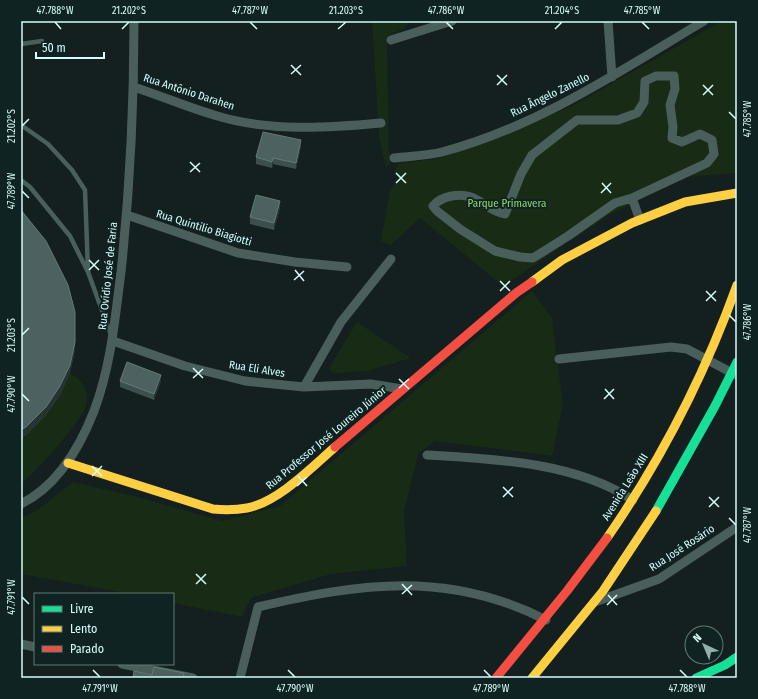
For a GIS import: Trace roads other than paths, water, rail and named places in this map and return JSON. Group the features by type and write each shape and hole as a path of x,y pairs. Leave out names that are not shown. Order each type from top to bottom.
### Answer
{"main road":[{"name":"Rua Professor José Loureiro Júnior","path":"68,463 213,508 232,510 248,508 268,501 516,293 562,260 640,220 685,202 737,193"},
{"name":"Avenida Leão XIII","path":"496,678 546,620 607,538 633,500 663,448 706,358 737,285"},
{"path":"532,678 593,603 664,500 735,375 737,362"},
{"path":"696,678 725,666 737,657"}],"street":[{"name":"Rua Ovídio José de Faria","path":"21,504 45,487 68,463 94,411 113,341 127,215 134,87 134,21"},
{"path":"391,40 452,21"},
{"path":"608,21 612,77"},
{"name":"Rua Ângelo Zanello","path":"394,158 440,152 491,136 572,100 704,21"},
{"path":"656,76 674,76 674,89 670,105 673,127 672,138 682,142 700,134 712,140 714,154 707,163 632,198 615,203 568,236 533,258 520,257 495,251 460,229 437,211 433,206 438,201 449,196 471,197 496,212 505,214 521,174 532,155 578,120 618,120 636,113 644,102 645,81 656,76"},
{"name":"Rua Antônio Darahen","path":"134,87 215,116 248,123 324,128 381,123"},
{"path":"632,198 640,220"},
{"name":"Rua Quintilio Biagiotti","path":"127,215 238,252 295,262 347,267"},
{"path":"304,387 342,322 391,259"},
{"name":"Rua Eli Alves","path":"113,341 185,366 237,379 304,387 354,383 402,389"},
{"path":"559,359 671,347 687,349 735,375"},
{"path":"427,454 488,458 550,468 594,480 616,489 633,500"},
{"name":"Rua José Rosário","path":"593,603 659,579 737,526"},
{"path":"240,678 258,608 312,595 355,588 412,585 454,588 491,596 520,606 546,620"},
{"path":"21,644 34,647"},
{"path":"127,665 193,678"}],"lane":[{"path":"21,44 42,41"},
{"path":"21,124 48,144 72,170 84,190 88,272"},
{"path":"21,180 30,187 70,236 88,272 113,341"}],"park label":[{"name":"Parque Primavera","path":"507,203"}]}
